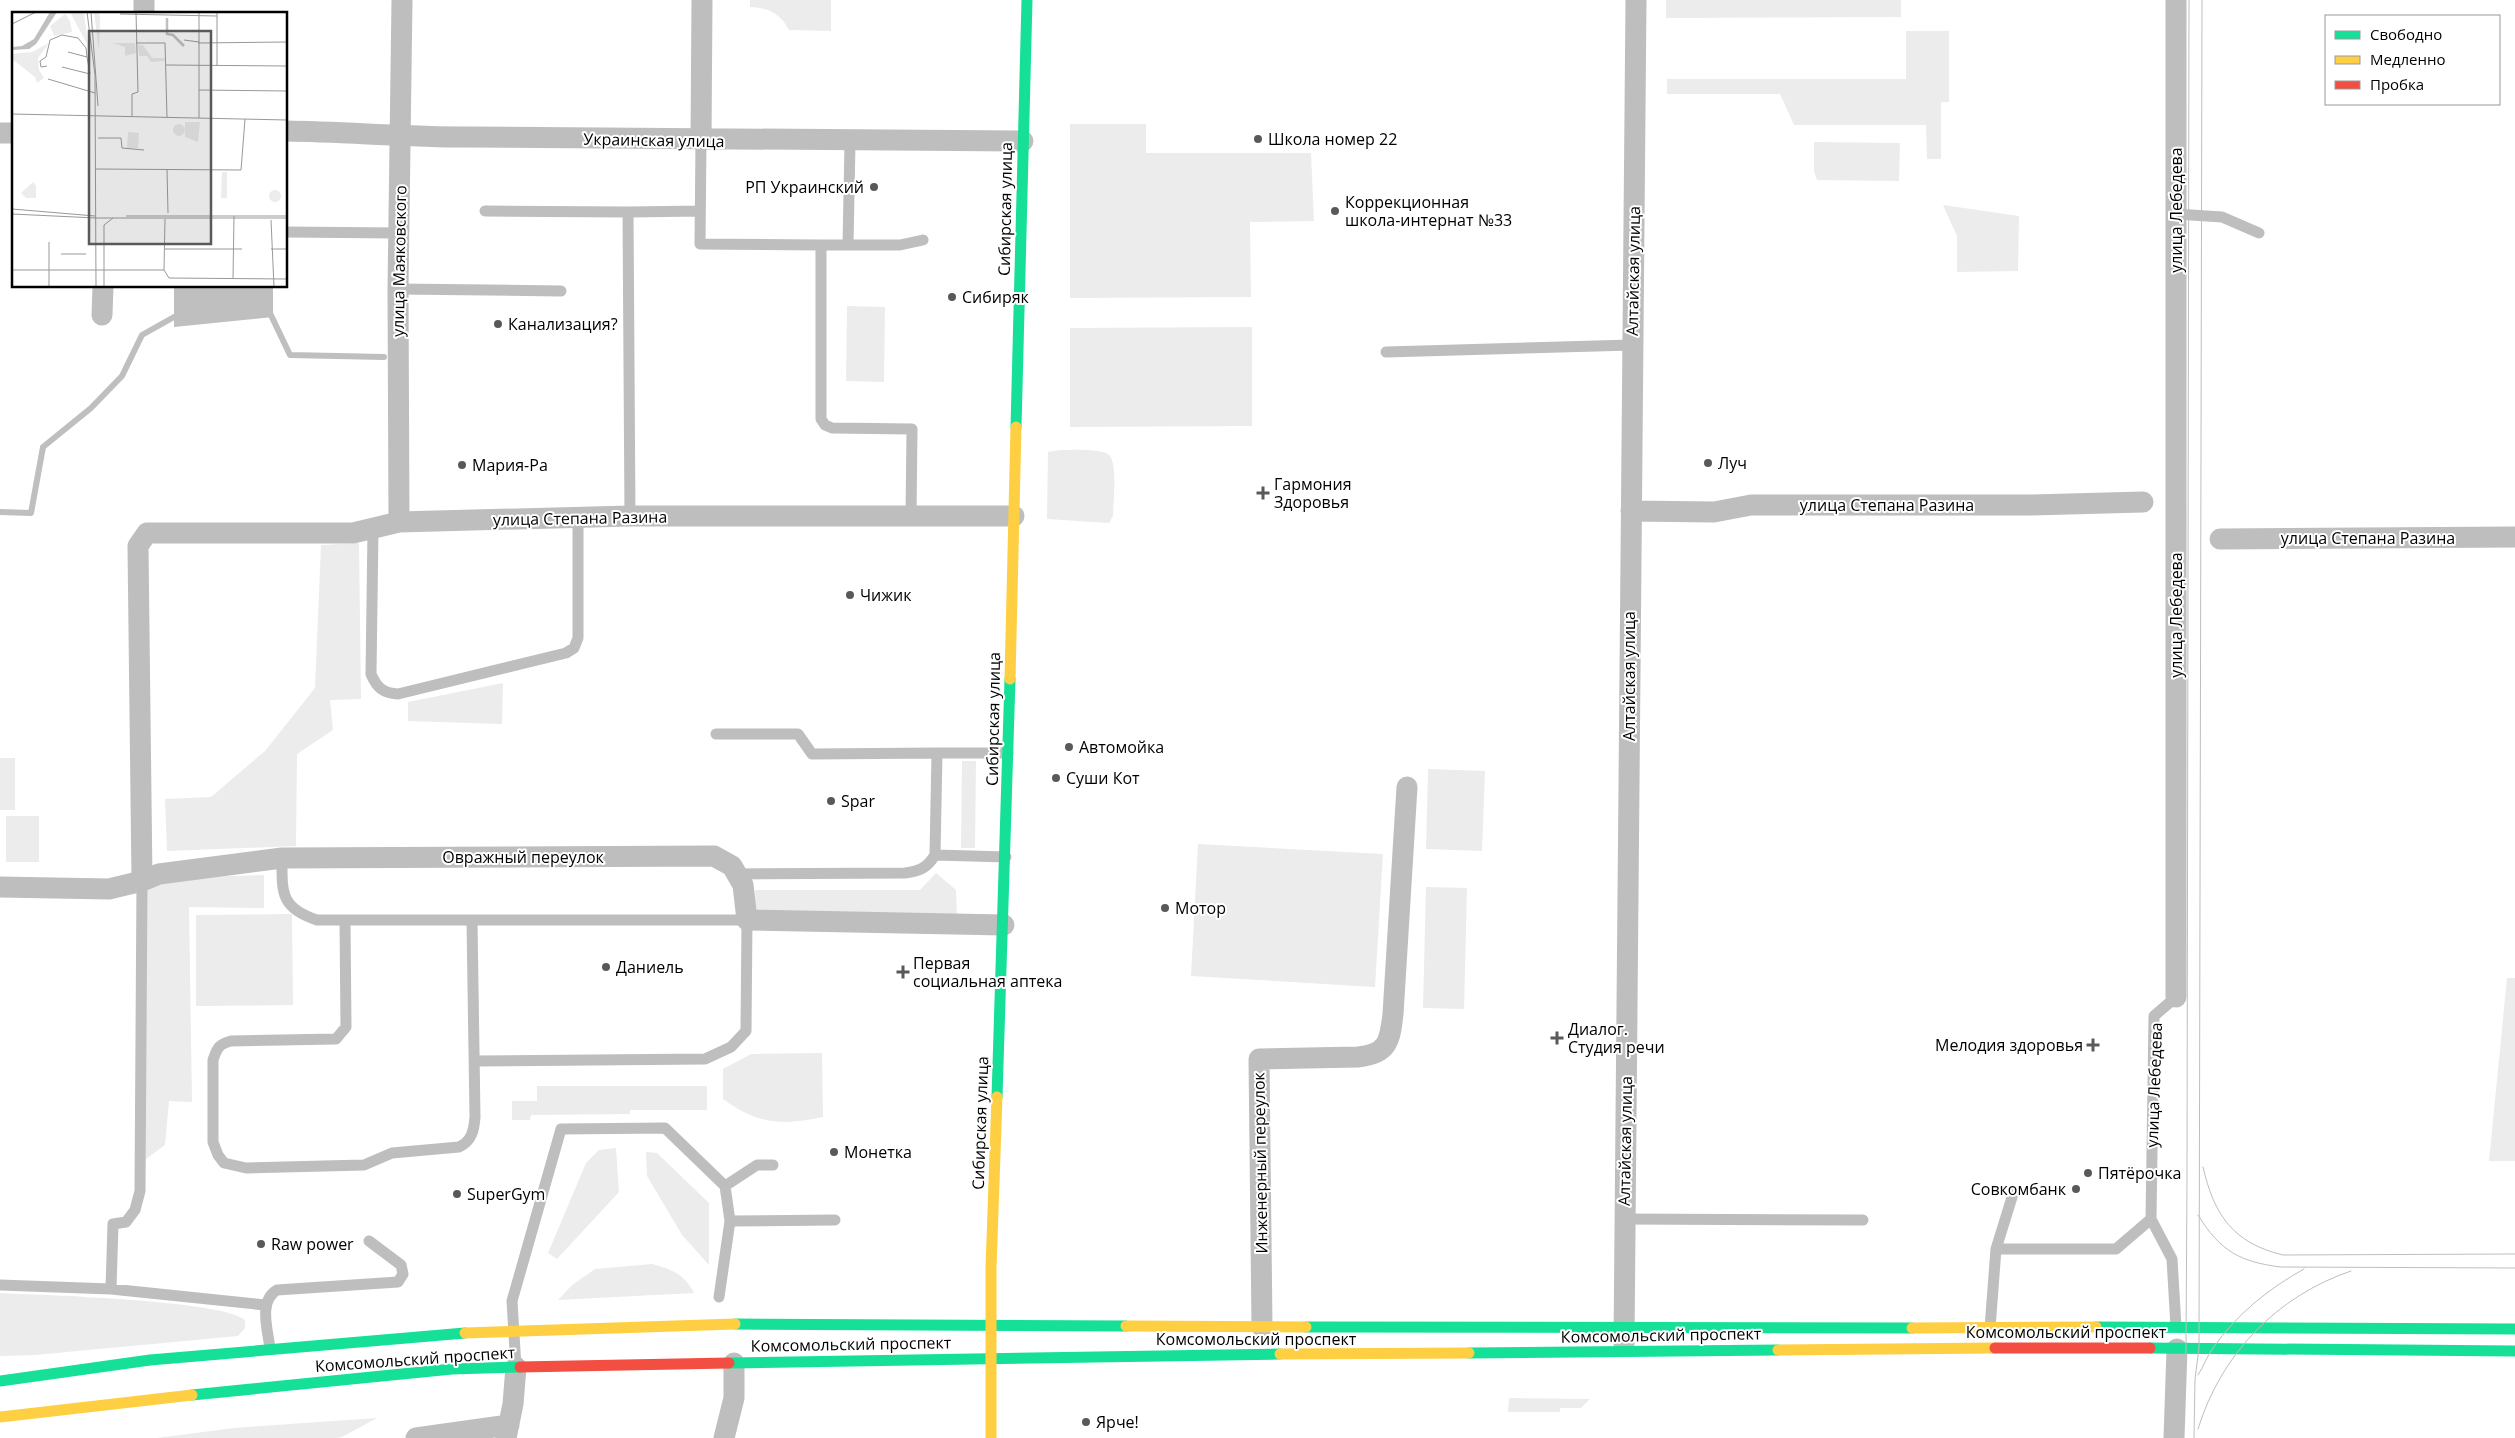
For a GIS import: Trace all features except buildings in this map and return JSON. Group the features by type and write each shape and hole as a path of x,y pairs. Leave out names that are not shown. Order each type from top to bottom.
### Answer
{"main road":[{"name":"Сибирская улица","path":"990,1438 992,1357 991,1268 1006,857 1026,0"},
{"name":"Комсомольский проспект","path":"0,1380 150,1360 429,1334 697,1324 1624,1329 2176,1327 2515,1329"},
{"name":"Комсомольский проспект","path":"0,1417 274,1386 452,1370 516,1367 992,1357 2177,1348 2515,1351"}],"street":[{"name":"улица Маяковского","path":"399,522 398,232 402,0"},
{"path":"701,141 702,0"},
{"name":"Алтайская улица","path":"1624,1352 1623,1219 1636,0"},
{"name":"улица Лебедева","path":"2176,0 2176,997"},
{"name":"Украинская улица","path":"288,132 701,141 850,143 1023,142"},
{"path":"102,315 103,288"},
{"name":"улица Степана Разина","path":"1631,511 1714,512 1751,504 2030,505 2144,502"},
{"name":"улица Степана Разина","path":"142,881 138,546 147,534 354,533 373,530 399,522 578,517 1014,516"},
{"name":"улица Степана Разина","path":"2220,539 2515,537"},
{"name":"Инженерный переулок","path":"1262,1326 1260,1059 1372,1055 1384,1049 1391,1032 1393,1014 1407,787"},
{"name":"Овражный переулок","path":"0,887 109,889 142,881 159,874 282,858 714,856 732,866 743,885 747,920"},
{"path":"747,920 1004,925"},
{"path":"2174,1438 2177,1348"},
{"path":"724,1438 734,1398 734,1363"},
{"path":"416,1438 508,1431 516,1367"}],"lane":[{"path":"701,141 700,244 900,245 923,240"},
{"path":"848,245 850,143"},
{"path":"486,211 700,211"},
{"path":"628,212 630,516"},
{"path":"2176,214 2222,217 2259,233"},
{"path":"288,232 398,232"},
{"path":"821,245 820,419 825,425 832,428 912,429 911,516"},
{"path":"398,289 561,291"},
{"path":"1386,352 1632,345"},
{"path":"373,530 371,674 380,690 388,694 398,694 566,653 574,648 578,638 578,517"},
{"path":"716,734 798,734 812,754 1008,753"},
{"path":"736,874 905,873 922,870 935,855 937,753"},
{"path":"935,855 1006,857"},
{"path":"282,858 282,888 288,904 299,914 317,920 747,920 746,1031 731,1046 705,1059 475,1060"},
{"path":"111,1289 113,1224 126,1222 135,1210 140,1191 142,881"},
{"path":"345,921 346,1027 336,1039 231,1041 222,1043 216,1049 213,1060 213,1142 218,1155 224,1163 246,1168 364,1165 392,1153 459,1147 466,1144 475,1126 472,921"},
{"name":"улица Лебедева","path":"2151,1219 2154,1016 2176,997"},
{"path":"516,1367 512,1301 561,1129 665,1128 725,1186 730,1221 719,1297"},
{"path":"725,1186 757,1165 773,1165"},
{"path":"1990,1328 1996,1249 2012,1194"},
{"path":"1623,1219 1863,1220"},
{"path":"1996,1249 2116,1249 2151,1219 2172,1259 2177,1348"},
{"path":"730,1221 835,1220"},
{"path":"270,1349 266,1305 270,1294 286,1288 398,1282 403,1274 401,1265 369,1240"},
{"path":"0,1285 111,1289 266,1305"}],"shaded area":[{"path":"750,0 831,0 831,31 789,30 782,19 773,12 750,7"},
{"path":"1666,0 1901,0 1901,17 1666,18"},
{"path":"1906,31 1949,31 1949,102 1941,102 1941,159 1927,159 1926,125 1794,125 1780,94 1667,94 1667,79 1906,79"},
{"path":"1070,124 1146,124 1146,153 1311,153 1314,221 1250,222 1251,297 1070,298"},
{"path":"1814,142 1900,143 1899,181 1817,180 1814,171"},
{"path":"1943,205 2019,216 2018,271 1957,272 1957,236"},
{"path":"174,288 273,288 273,317 174,327"},
{"path":"847,306 885,307 884,382 846,381"},
{"path":"1252,327 1252,426 1070,427 1070,328"},
{"path":"1060,450 1100,451 1109,455 1112,459 1114,484 1113,516 1109,523 1047,519 1048,452"},
{"path":"359,543 361,699 330,700 333,730 297,754 296,846 167,851 165,799 211,797 265,751 315,688 321,545"},
{"path":"503,683 502,724 408,721 408,702"},
{"path":"0,758 15,758 15,810 0,810"},
{"path":"962,761 976,761 975,848 961,848"},
{"path":"1428,769 1485,771 1482,851 1426,849"},
{"path":"6,816 39,816 39,862 6,862"},
{"path":"1198,844 1383,854 1375,987 1191,976"},
{"path":"936,873 956,890 957,917 755,918 755,890 920,890"},
{"path":"264,875 264,908 189,907 192,1102 169,1101 165,1145 146,1159 146,888 162,878"},
{"path":"1426,887 1467,888 1464,1009 1423,1008"},
{"path":"292,914 293,1005 196,1006 196,915"},
{"path":"2507,978 2515,978 2515,1161 2489,1161"},
{"path":"822,1053 823,1117 795,1122 770,1121 747,1114 723,1099 723,1069 751,1054"},
{"path":"537,1086 707,1086 707,1110 630,1110 630,1114 531,1115 530,1120 512,1120 512,1101 537,1101"},
{"path":"616,1148 619,1192 557,1259 548,1253 586,1163 599,1150"},
{"path":"646,1152 657,1153 709,1203 709,1265 682,1235 647,1176"},
{"path":"652,1264 666,1268 682,1277 694,1293 558,1300 572,1285 595,1269"},
{"path":"0,1293 89,1297 168,1303 203,1308 230,1313 245,1320 245,1328 238,1336 35,1355 0,1356"},
{"path":"1509,1398 1590,1399 1581,1408 1560,1408 1560,1412 1508,1412"},
{"path":"377,1418 342,1437 335,1438 157,1438 234,1428"}],"waterway":[{"path":"269,311 290,355 384,357"},
{"path":"0,512 31,513 43,447 91,408 122,376 142,335 174,317 180,316"}],"tram line":[{"path":"2182,1438 2186,1348 2187,1178 2189,0"},
{"path":"2194,1438 2195,1379 2199,1348 2202,0"},
{"path":"2203,1167 2213,1199 2228,1224 2251,1243 2283,1255 2515,1254"},
{"path":"2198,1215 2214,1238 2232,1253 2267,1265 2281,1267 2515,1268"},
{"path":"2198,1375 2209,1354 2232,1324 2254,1303 2304,1269"},
{"path":"2198,1429 2208,1402 2221,1376 2255,1331 2276,1312 2299,1296 2324,1282 2351,1271"}],"traffic: fast":[{"path":"1016,427 1027,0"},
{"path":"997,1097 1010,679"},
{"path":"735,1324 1126,1326"},
{"path":"1306,1327 1912,1328"},
{"path":"2096,1327 2515,1329"},
{"path":"0,1381 150,1360 465,1333"},
{"path":"2150,1348 2515,1351"},
{"path":"1469,1353 1778,1350"},
{"path":"729,1363 1280,1354"},
{"path":"192,1395 452,1369 520,1367"}],"traffic: slow":[{"path":"1010,679 1016,427"},
{"path":"991,1438 991,1268 997,1097"},
{"path":"465,1333 735,1324"},
{"path":"1126,1326 1306,1327"},
{"path":"1912,1328 2096,1327"},
{"path":"1778,1350 1995,1348"},
{"path":"1280,1354 1469,1353"},
{"path":"0,1417 192,1395"}],"traffic: jam":[{"path":"1995,1348 2150,1348"},
{"path":"520,1367 729,1363"}],"place":[{"name":"Школа номер 22","path":"1258,139"},
{"name":"РП Украинский","path":"874,187"},
{"name":"Коррекционная школа-интернат №33","path":"1335,211"},
{"name":"Сибиряк","path":"952,297"},
{"name":"Канализация?","path":"498,324"},
{"name":"Луч","path":"1708,463"},
{"name":"Мария-Ра","path":"462,465"},
{"name":"Гармония Здоровья","path":"1263,493"},
{"name":"Чижик","path":"850,595"},
{"name":"Автомойка","path":"1069,747"},
{"name":"Суши Кот","path":"1056,778"},
{"name":"Spar","path":"831,801"},
{"name":"Мотор","path":"1165,908"},
{"name":"Даниель","path":"606,967"},
{"name":"Первая социальная аптека","path":"903,972"},
{"name":"Диалог. Студия речи","path":"1557,1038"},
{"name":"Мелодия здоровья","path":"2093,1045"},
{"name":"Монетка","path":"834,1152"},
{"name":"Пятёрочка","path":"2088,1173"},
{"name":"Совкомбанк","path":"2076,1189"},
{"name":"SuperGym","path":"457,1194"},
{"name":"Raw power","path":"261,1244"},
{"name":"Ярче!","path":"1086,1422"}]}
